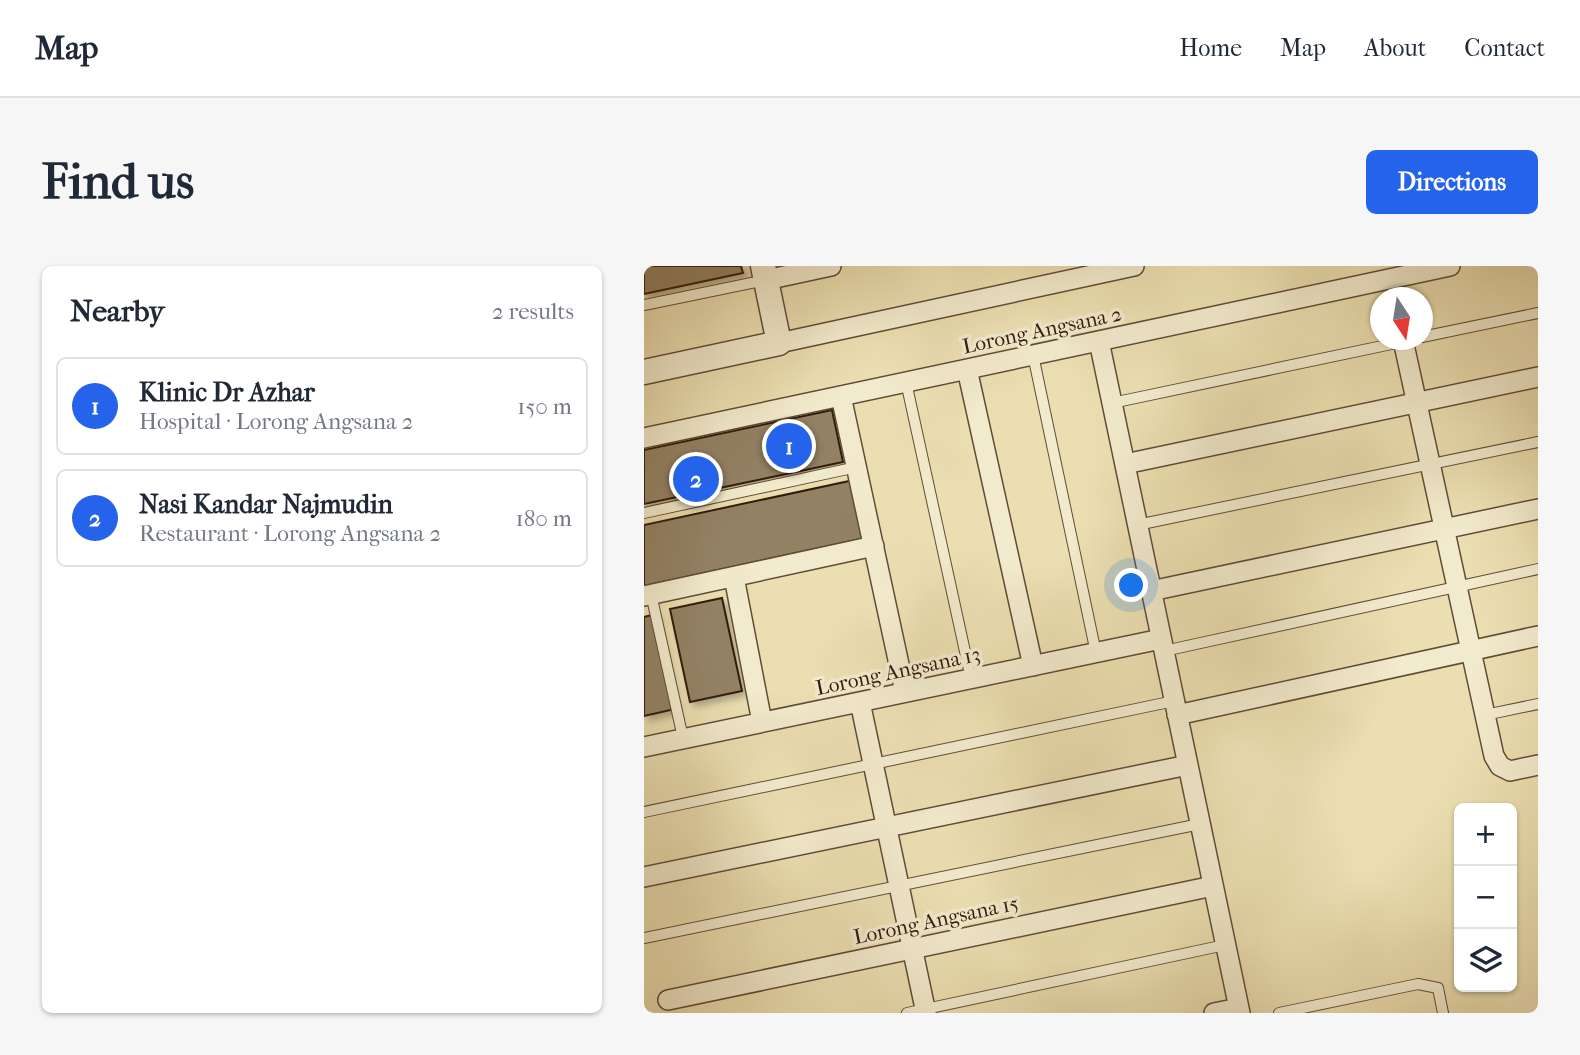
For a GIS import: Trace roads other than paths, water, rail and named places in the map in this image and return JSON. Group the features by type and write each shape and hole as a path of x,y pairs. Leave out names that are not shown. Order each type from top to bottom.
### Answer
{"street":[{"path":"779,343 765,273 831,266"},
{"path":"644,372 1134,266"},
{"name":"Lorong Angsana 2","path":"644,438 1390,281 1450,266"},
{"path":"1099,341 1239,1011 1214,1013"},
{"path":"1411,350 1417,403 1430,464 1485,715 1500,766 1510,771 1538,765"},
{"path":"967,369 1033,666"},
{"path":"1125,464 1538,377"},
{"path":"841,396 905,692"},
{"path":"1151,591 1538,509"},
{"path":"648,595 874,547"},
{"path":"734,577 762,722"},
{"path":"1176,708 1538,636"},
{"name":"Lorong Angsana 13","path":"644,747 1096,653 1163,645"},
{"path":"860,702 913,948 920,1012"},
{"path":"644,877 886,825 1188,765"},
{"name":"Lorong Angsana 15","path":"668,1000 1213,886"}],"lane":[{"path":"644,305 765,273"},
{"path":"1433,334 1538,313"},
{"path":"1112,403 1370,348"},
{"path":"1033,355 1096,653"},
{"path":"906,382 971,679"},
{"path":"1137,525 1538,442"},
{"path":"644,513 857,467"},
{"path":"1163,645 1538,569"},
{"path":"648,595 683,738"},
{"path":"1485,715 1538,704"},
{"path":"644,813 873,763 1176,708"},
{"path":"644,938 1200,824"},
{"path":"920,1012 1225,945"},
{"path":"1279,1013 1418,984 1438,988 1443,1013"}],"place":[{"name":"Klinic Dr Azhar","path":"789,446"},
{"name":"Nasi Kandar Najmudin","path":"696,479"}]}
